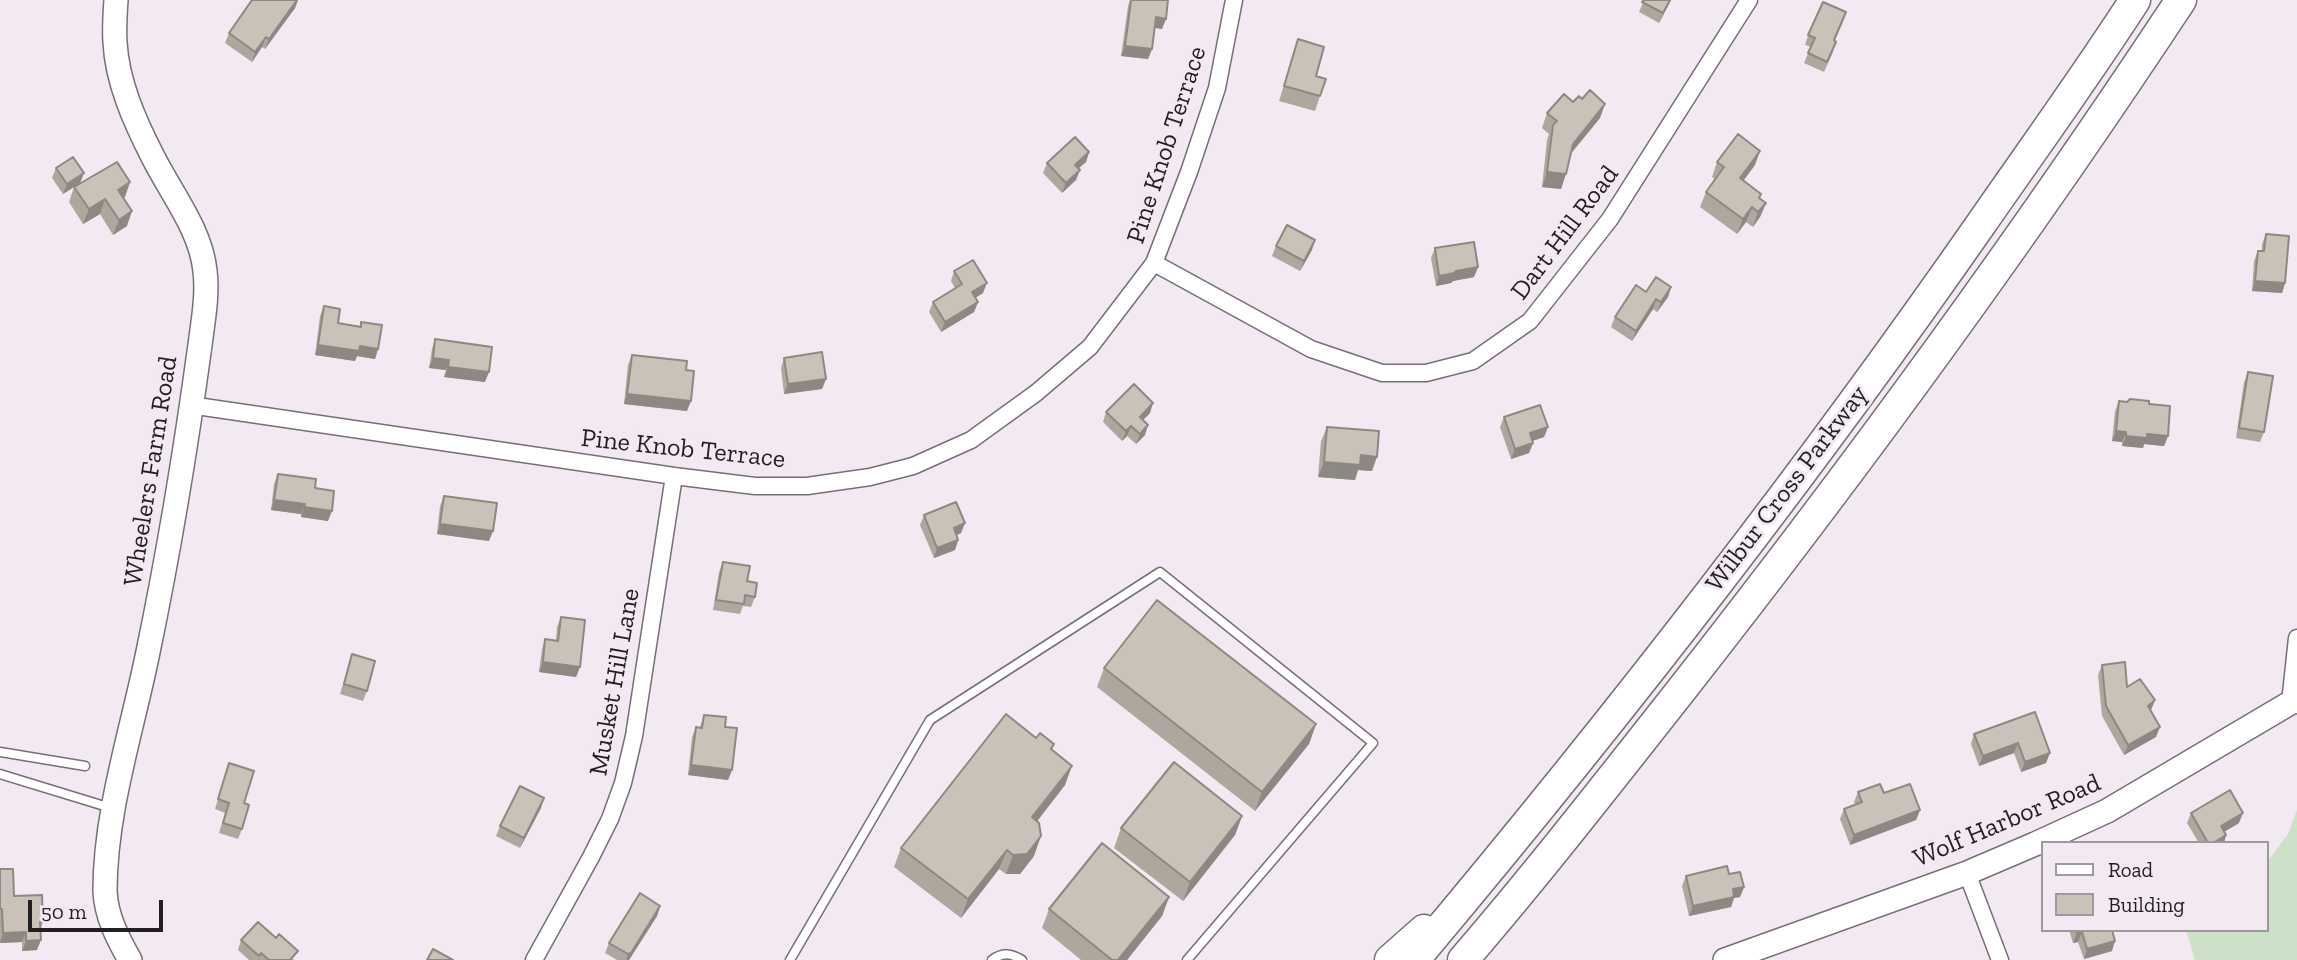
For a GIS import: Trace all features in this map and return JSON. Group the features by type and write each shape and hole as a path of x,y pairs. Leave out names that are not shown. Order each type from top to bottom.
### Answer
{"highway":[{"name":"Wilbur Cross Parkway","path":"1414,960 1489,871 1773,512 1930,296 2135,0"},
{"name":"Wilbur Cross Parkway","path":"1463,960 1578,820 1786,556 1982,290 2181,0"},
{"path":"1390,960 1489,871"}],"main road":[{"name":"Wheelers Farm Road","path":"116,0 115,44 126,97 152,155 197,237 205,271 205,303 173,522 148,654 114,808 107,858 105,894 114,932 130,960"},
{"name":"Wolf Harbor Road","path":"1725,960 1967,873 2107,811 2294,702"}],"street":[{"name":"Pine Knob Terrace","path":"190,405 755,486 807,486 870,477 913,466 971,440 1036,394 1090,347 1154,263 1189,172 1217,88 1234,0"},
{"name":"Dart Hill Road","path":"1154,263 1311,349 1382,373 1426,373 1473,361 1530,321 1610,219 1749,0"},
{"name":"Musket Hill Lane","path":"534,960 591,857 610,819 623,783 634,736 674,476"},
{"path":"2294,702 2297,638"},
{"path":"1967,873 2000,960"}],"lane":[{"path":"790,960 930,720 1160,572 1373,743 1188,960"},
{"path":"0,752 85,766"},
{"path":"0,774 114,808"},
{"path":"992,960 1001,954 1013,954 1022,960"}],"green space":[{"path":"2297,810 2297,960 2195,960 2187,932 2269,932 2269,859 2288,834"}],"building":[{"path":"252,0 297,0 269,39 266,37 255,52 229,33"},
{"path":"1131,0 1168,0 1166,19 1156,17 1152,49 1125,46"},
{"path":"1670,0 1663,13 1642,2"},
{"path":"1823,2 1846,12 1827,62 1808,53 1815,38 1808,35"},
{"path":"1298,39 1324,47 1316,76 1326,79 1320,96 1284,86"},
{"path":"1590,90 1605,104 1573,144 1566,174 1547,172 1553,125 1557,121 1547,113 1564,94 1573,102 1579,96 1582,99"},
{"path":"1738,134 1760,151 1740,178 1761,194 1759,198 1766,203 1758,212 1752,207 1743,219 1706,192 1724,167 1717,162"},
{"path":"1075,137 1089,152 1075,165 1080,170 1066,183 1047,163"},
{"path":"73,157 84,173 67,184 56,168"},
{"path":"117,162 130,182 118,190 132,211 119,220 105,199 89,209 74,187"},
{"path":"1287,225 1315,240 1304,261 1276,246"},
{"path":"2266,234 2289,236 2285,283 2255,281 2258,251 2264,251"},
{"path":"1474,242 1478,267 1439,276 1435,248"},
{"path":"973,260 987,283 972,292 978,302 945,322 933,302 962,284 954,271"},
{"path":"1656,277 1671,287 1661,302 1656,299 1636,331 1615,317 1636,285 1646,292"},
{"path":"324,306 340,309 338,323 361,327 361,322 382,325 378,349 360,346 359,351 318,345"},
{"path":"435,339 492,347 489,372 448,367 449,360 433,358"},
{"path":"822,352 826,379 788,384 784,358"},
{"path":"632,355 687,361 686,370 694,371 691,401 627,394"},
{"path":"2248,372 2273,376 2264,432 2239,428"},
{"path":"1134,384 1153,403 1140,417 1148,425 1140,434 1131,426 1126,431 1106,412"},
{"path":"2130,399 2170,406 2168,436 2126,436 2126,432 2116,431 2119,401 2127,402"},
{"path":"1540,405 1548,427 1530,433 1533,443 1515,449 1504,417"},
{"path":"1327,427 1379,431 1377,457 1361,455 1360,465 1324,462"},
{"path":"278,474 316,479 315,488 334,491 332,511 274,500"},
{"path":"444,496 497,503 493,531 440,524"},
{"path":"956,502 965,523 954,528 958,540 937,548 924,515"},
{"path":"723,562 750,566 747,581 757,583 755,597 745,595 744,604 716,600"},
{"path":"1157,600 1316,724 1262,792 1104,668"},
{"path":"561,617 585,620 580,667 543,662 545,639 558,641"},
{"path":"352,654 375,661 367,691 344,684"},
{"path":"2125,662 2127,687 2140,679 2155,700 2148,706 2160,727 2128,745 2106,706 2102,665"},
{"path":"2035,712 2050,753 2025,762 2018,743 1983,756 1974,734"},
{"path":"1006,714 1036,738 1040,733 1054,744 1051,749 1072,766 1032,817 1039,823 1041,836 1027,854 1013,855 1007,850 968,899 901,848"},
{"path":"704,715 726,717 725,727 737,728 732,770 691,765 696,727 702,728"},
{"path":"1174,762 1242,816 1190,882 1121,828"},
{"path":"229,763 254,771 244,803 249,805 242,829 223,823 229,803 218,799"},
{"path":"1880,784 1884,793 1910,784 1920,810 1854,835 1844,809 1862,802 1858,792"},
{"path":"520,786 544,798 524,838 500,826"},
{"path":"2230,790 2243,813 2221,826 2226,835 2216,841 2207,841 2191,813"},
{"path":"1102,843 1169,897 1118,960 1112,960 1049,909"},
{"path":"1727,866 1729,874 1740,872 1744,887 1733,889 1734,897 1693,906 1686,876"},
{"path":"0,869 13,869 14,896 42,895 41,940 26,941 26,932 3,933"},
{"path":"640,893 660,906 628,954 609,943"},
{"path":"258,922 276,938 279,934 298,951 290,960 269,960 261,953 259,956 241,940"},
{"path":"2082,932 2113,932 2115,941 2087,949"},
{"path":"433,949 453,960 427,960"}]}
